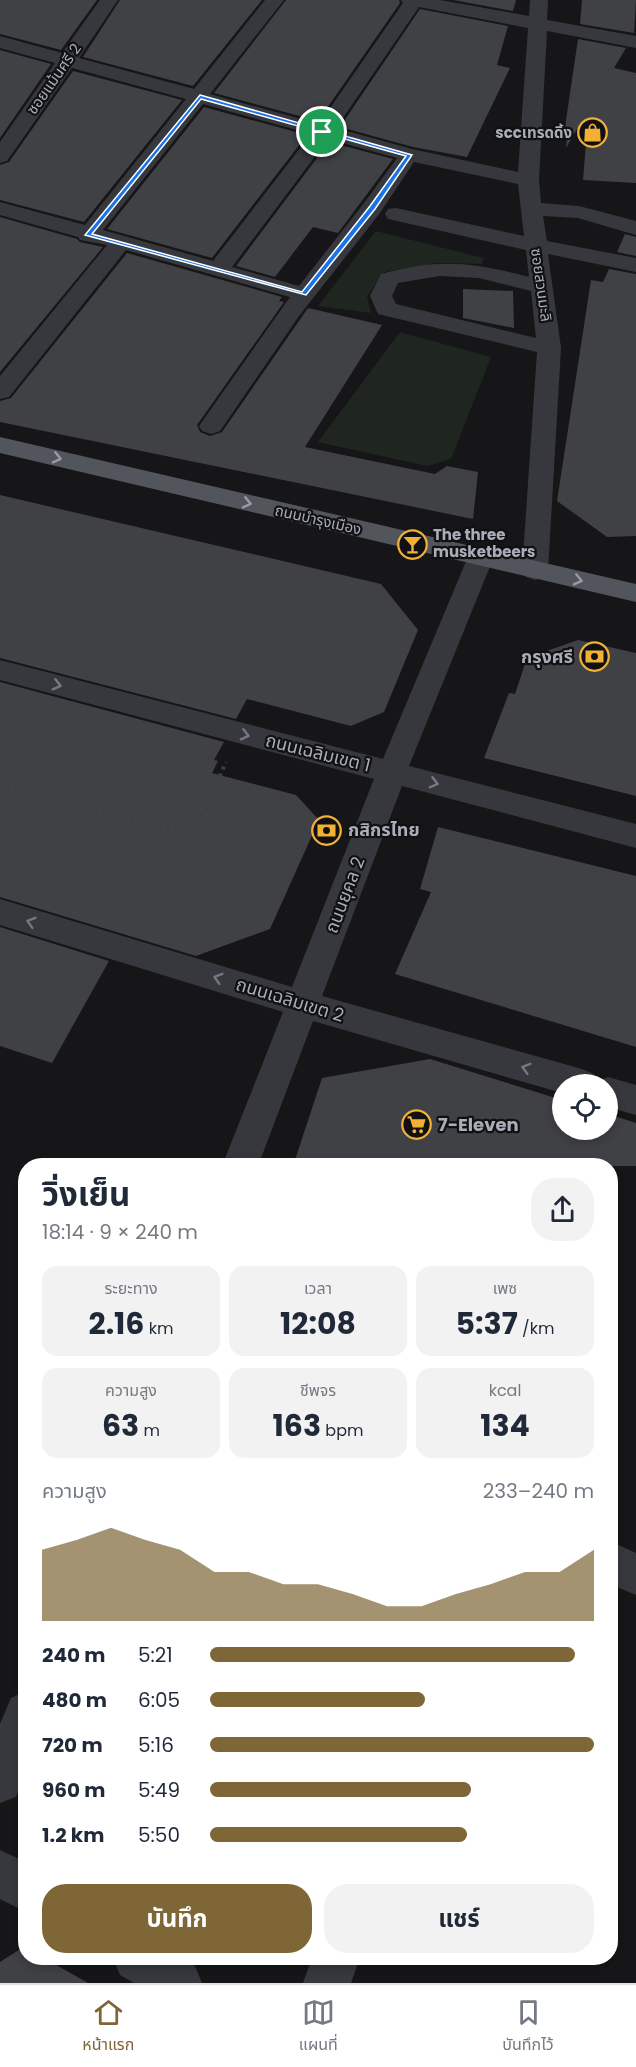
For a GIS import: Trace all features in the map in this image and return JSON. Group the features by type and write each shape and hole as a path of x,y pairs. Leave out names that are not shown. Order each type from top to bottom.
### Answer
{"main road":[{"name":"ถนนบำรุงเมือง","path":"0,445 480,559 636,593"}],"street":[{"name":"ซอยแม้นศรี 2","path":"0,157 109,0"},
{"path":"88,235 275,0"},
{"path":"219,269 322,132 412,0 636,42"},
{"name":"ซอยสวนมะลิ","path":"535,571 549,348 528,180 539,0"},
{"path":"0,42 409,155 528,180"},
{"path":"211,426 304,294 372,208 409,155"},
{"path":"0,208 88,235 304,294"},
{"path":"530,208 579,212 636,228"},
{"path":"396,214 636,265"},
{"path":"0,392 120,243"},
{"path":"543,286 477,272 443,268 418,271 389,279 381,296 386,309 549,348"},
{"name":"ถนนยุคล 2","path":"243,1158 392,772 480,559"},
{"name":"ถนนเฉลิมเขต 1","path":"0,670 636,836"},
{"name":"ถนนเฉลิมเขต 2","path":"0,912 302,1004 552,1075"},
{"path":"618,1095 636,1100"},
{"path":"618,1566 636,1574"},
{"path":"0,1781 18,1734"},
{"path":"0,1873 18,1883"},
{"path":"148,1965 178,1983"},
{"path":"327,1983 333,1965"}],"path":[{"path":"89,382 184,261"},
{"path":"0,564 9,563 284,636 288,645 239,734 196,831 187,834 0,785"}],"shaded area":[{"path":"376,231 484,258 482,264 437,263 384,272 367,296 371,313 318,306"},
{"path":"400,332 491,357 451,459 427,466 318,442"}],"building":[{"path":"0,0 97,0 61,50 0,34"},
{"path":"120,0 262,0 193,86 83,57"},
{"path":"286,0 399,0 400,3 318,121 214,93"},
{"path":"453,0 516,0 513,11"},
{"path":"582,0 636,0 634,33 580,24"},
{"path":"420,9 508,26 497,65 510,68 467,157 413,147 340,127"},
{"path":"578,39 626,48 614,68 636,73 636,183 583,180 587,131 577,129 566,148 568,127 565,127"},
{"path":"0,50 51,64 0,138"},
{"path":"73,71 182,100 84,222 0,200 0,165 9,162"},
{"path":"204,107 307,135 212,258 107,229"},
{"path":"329,142 393,159 338,233 313,227 275,277 236,266"},
{"path":"0,217 103,247 0,372"},
{"path":"625,234 636,237 636,256 617,252"},
{"path":"127,253 282,297 279,301 284,302 197,425 200,432 210,436 222,432 308,308 382,325 305,447 435,474 447,466 478,472 473,519 0,422 0,401 11,398"},
{"path":"609,269 636,274 636,536 607,537 557,501 591,280 603,282"},
{"path":"463,289 513,291 514,328 463,318"},
{"path":"0,495 381,584 418,630 384,712 351,726 247,699 236,719 0,658"},
{"path":"578,640 636,653 636,796 484,758 509,693 515,694 527,658"},
{"path":"0,682 224,742 214,760 218,761 212,773 296,795 319,820 270,929 196,956 0,897"},
{"path":"438,827 636,876 636,1047 395,974 431,892 420,889"},
{"path":"0,927 109,961 52,1063 0,1046"},
{"path":"430,1059 552,1097 552,1140 618,1140 618,1117 636,1123 636,1166 618,1166 618,1158 296,1158 322,1078"},
{"path":"18,1950 18,1965 56,1965 88,1983 0,1983 0,1962"}],"place":[{"name":"sccเทรดดิ้ง","path":"593,133"},
{"name":"The three musketbeers","path":"412,544"},
{"name":"กรุงศรี","path":"594,657"},
{"name":"กสิกรไทย","path":"327,830"},
{"name":"7-Eleven","path":"417,1125"}],"route":[{"path":"200,97 322,132 409,155 372,208 304,294 88,235 200,97"}]}
